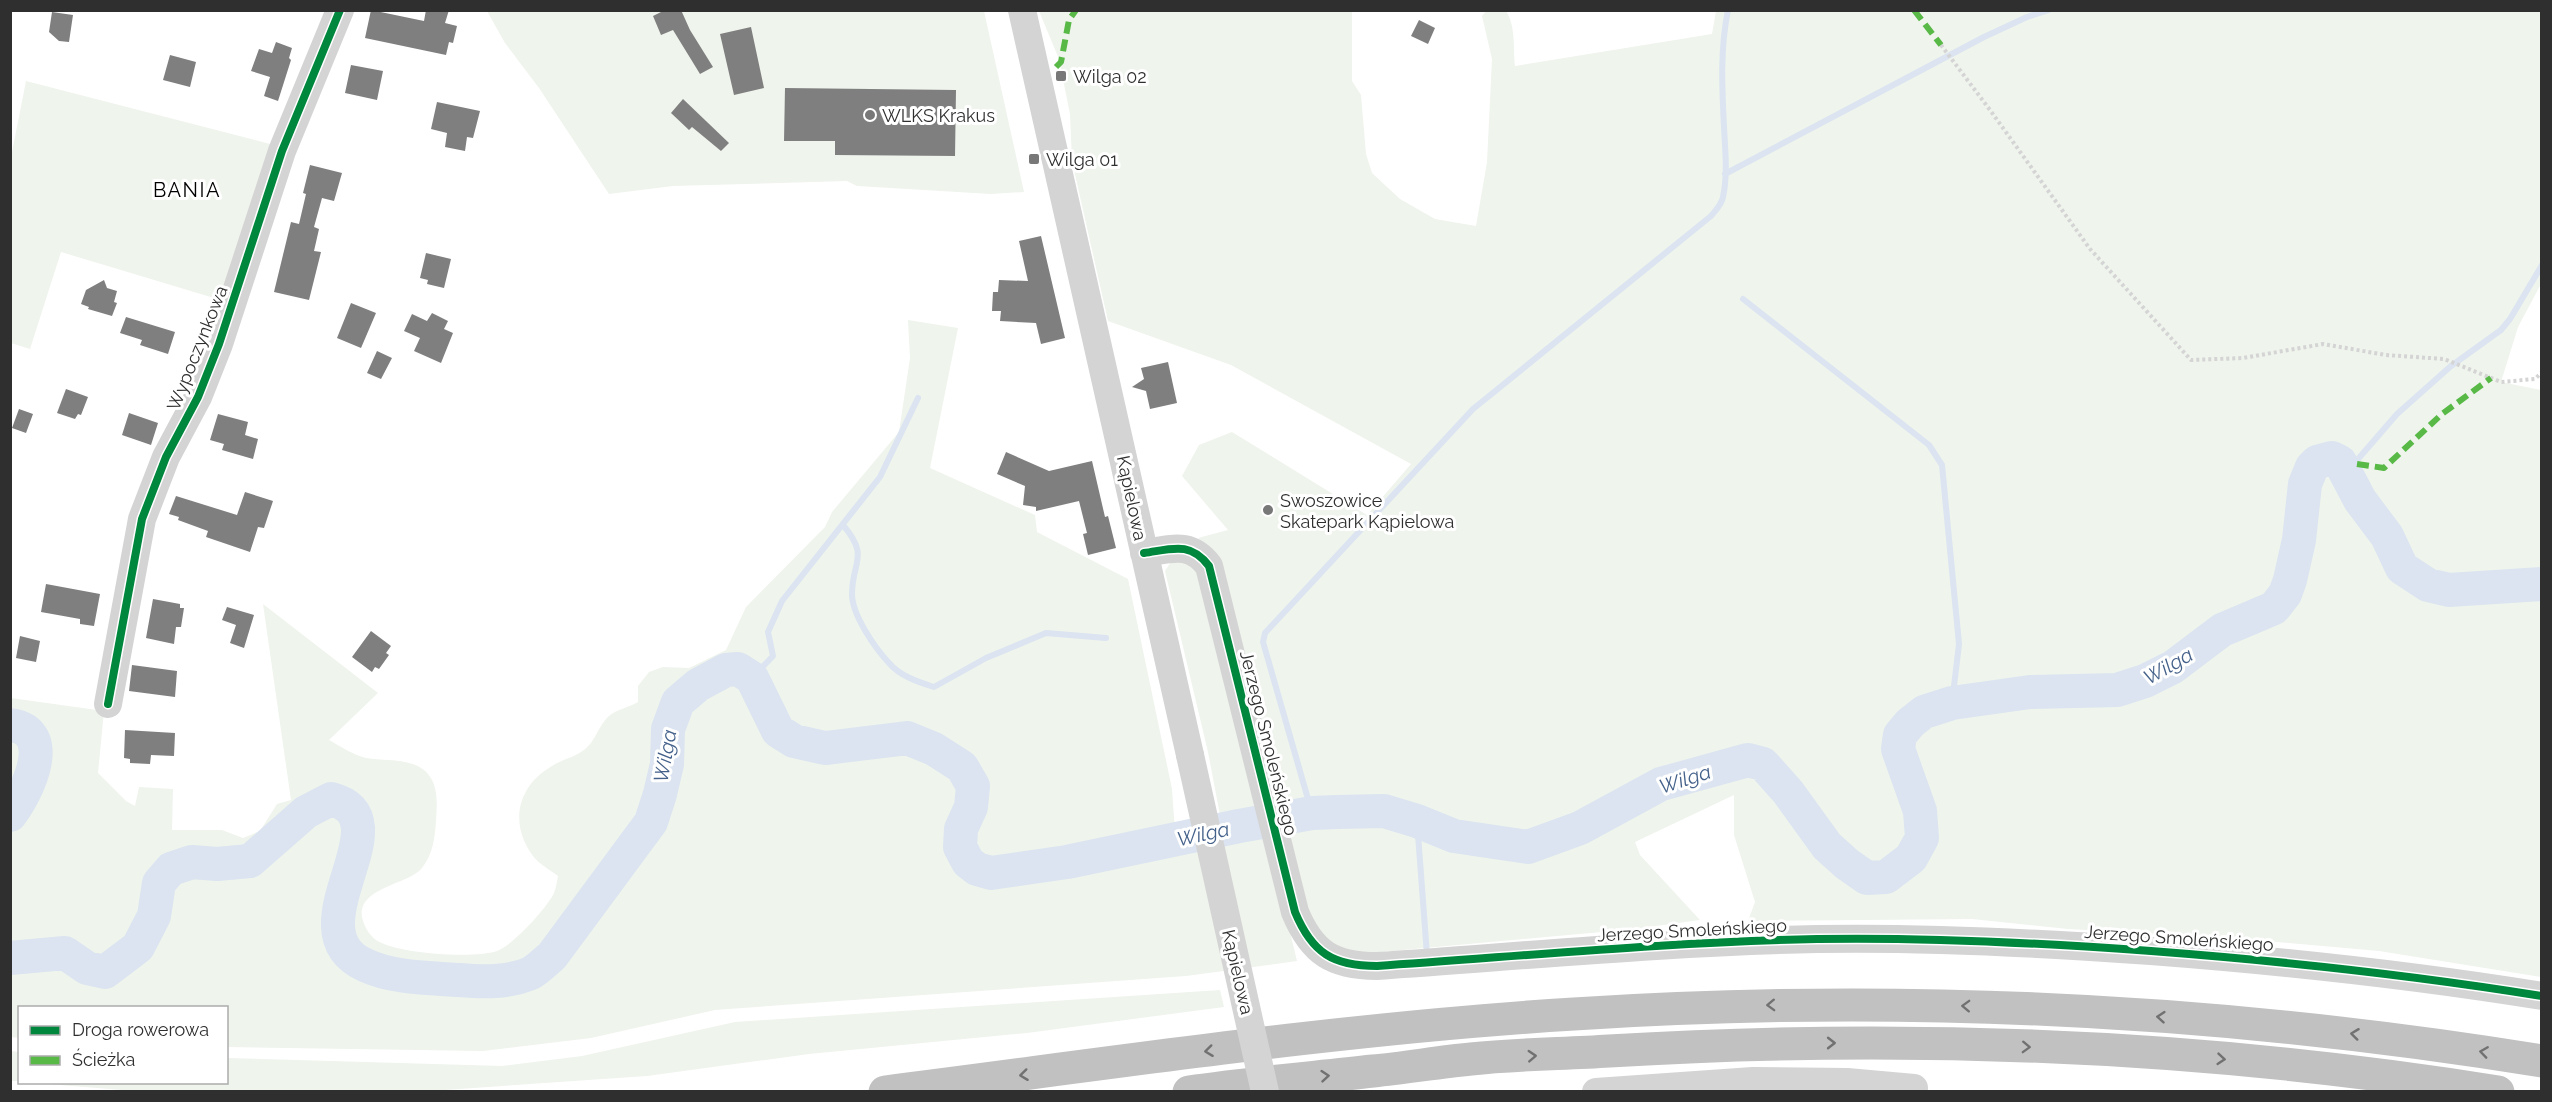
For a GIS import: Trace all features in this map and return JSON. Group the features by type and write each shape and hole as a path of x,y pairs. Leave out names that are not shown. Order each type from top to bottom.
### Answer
{"highway":[{"path":"885,1092 1288,1041 1491,1019 1687,1008 1828,1004 1922,1004 2028,1008 2309,1029 2541,1061"},
{"path":"1189,1092 1266,1081 1473,1059 1681,1047 1826,1043 1999,1046 2221,1058 2407,1079 2498,1092"}],"street":[{"name":"Wypoczynkowa","path":"108,704 142,519 166,457 198,397 219,344 282,151 340,10"},
{"name":"Kąpielowa","path":"1022,10 1265,1092"},
{"name":"Jerzego Smoleńskiego","path":"1144,553 1180,548 1190,549 1201,556 1209,566 1295,912 1302,929 1323,954 1335,961 1355,966 1597,949 1804,940 1944,940 2070,945 2286,961 2541,996"},
{"path":"1596,1092 1753,1082 1848,1082 1914,1088"}],"path":[{"path":"1941,45 2090,249 2191,360 2243,358 2323,344 2386,355 2444,359 2500,382 2535,379 2541,372"}],"shaded area":[{"path":"487,11 984,11 1024,192 991,194 857,186 847,181 673,186 609,194 539,88 505,43"},
{"path":"1039,11 1352,11 1352,81 1361,95 1366,154 1372,173 1400,199 1435,219 1476,226 1487,162 1492,59 1482,16 1486,11 1506,11 1513,30 1515,66 1712,34 1716,11 2541,11 2541,284 2518,327 2501,382 2541,390 2541,977 2379,951 2244,939 2068,929 1972,919 1748,921 1755,902 1734,835 1734,795 1635,842 1640,855 1700,920 1635,929 1370,953 1359,952 1332,942 1319,930 1308,912 1221,564 1198,538 1228,530 1182,476 1199,445 1232,432 1367,515 1411,464 1231,365 1108,321 1072,161 1070,114 1059,59"},
{"path":"26,81 274,145 224,301 61,252 30,349 11,343 11,157"},
{"path":"908,320 958,328 930,468 1035,515 1037,532 1128,579 1172,789 1175,831 1180,844 1224,836 1208,752 1165,571 1174,557 1202,571 1297,961 1186,976 715,1010 591,1038 483,1051 228,1047 228,1006 18,1006 18,1038 11,1037 11,698 104,711 98,773 126,801 135,806 139,787 173,789 172,830 222,830 243,838 260,831 277,804 291,800 263,604 378,693 329,740 361,757 402,762 420,767 427,772 434,785 437,800 436,826 429,857 415,874 368,899 363,907 362,917 369,933 386,945 417,952 471,955 497,951 511,942 537,917 554,893 558,876 533,856 525,844 521,831 520,806 531,784 552,766 586,748 605,720 612,714 638,702 638,686 649,672 663,667 689,668 726,650 746,607 825,527 832,512 899,432 910,358"},
{"path":"1220,990 1224,1007 1027,1033 809,1054 647,1076 430,1091 147,1092 47,1084 228,1084 228,1058 502,1066 582,1056 735,1022"},
{"path":"11,1051 18,1052 18,1081 11,1081"}],"building":[{"path":"371,10 424,21 426,10 449,10 445,23 457,26 453,43 449,42 446,55 365,38"},
{"path":"665,10 681,10 690,30 713,67 700,74 673,30 661,35 653,16"},
{"path":"52,12 73,15 69,42 59,41 49,32"},
{"path":"1419,20 1435,28 1428,44 1411,36"},
{"path":"751,27 764,88 734,95 720,34"},
{"path":"276,42 292,48 289,58 291,60 278,101 264,96 270,77 251,71 259,49 272,53"},
{"path":"170,55 196,62 190,87 163,80"},
{"path":"351,65 383,71 377,100 345,93"},
{"name":"WLKS Krakus","path":"785,88 956,90 955,156 835,155 835,141 784,141"},
{"path":"683,99 729,143 721,151 692,127 689,130 671,113"},
{"path":"437,102 480,111 473,138 467,137 465,151 445,147 447,133 431,129"},
{"path":"310,165 342,173 334,201 322,198 314,227 319,229 314,251 321,252 309,300 274,292 291,222 299,224"},
{"path":"1041,236 1065,338 1041,344 1036,323 1000,321 1001,311 992,311 993,292 998,292 999,280 1028,281 1019,241"},
{"path":"426,253 451,259 444,288 427,284 428,280 420,278"},
{"path":"104,280 107,288 117,291 114,302 117,303 112,316 88,309 89,307 81,304 86,290"},
{"path":"351,303 376,313 361,348 337,338"},
{"path":"432,313 448,321 444,329 453,333 441,363 414,351 420,338 404,331 412,314 427,321"},
{"path":"126,317 175,332 168,354 140,345 142,340 120,333"},
{"path":"377,351 392,358 381,379 367,373"},
{"path":"1168,362 1177,403 1150,409 1146,391 1132,387 1144,379 1141,368"},
{"path":"66,389 88,397 81,415 78,414 75,419 57,413"},
{"path":"19,409 33,414 26,433 12,428"},
{"path":"129,413 158,423 151,445 122,435"},
{"path":"218,414 248,422 245,435 258,439 253,459 222,450 224,444 210,440"},
{"path":"1006,452 1049,471 1092,461 1105,517 1108,516 1116,548 1088,555 1083,534 1087,533 1079,501 1036,511 1036,507 1023,505 1025,486 997,474"},
{"path":"245,492 273,501 264,528 258,527 250,552 206,537 208,531 178,520 179,517 169,514 176,496 237,515"},
{"path":"46,584 100,594 94,626 80,624 80,619 41,612"},
{"path":"153,599 180,604 180,608 184,608 181,627 176,627 174,644 146,638"},
{"path":"227,607 254,615 244,648 230,643 236,625 222,620"},
{"path":"371,631 391,646 386,653 389,655 379,669 375,667 372,672 352,657"},
{"path":"20,636 40,641 36,662 16,658"},
{"path":"132,665 177,671 175,697 129,691"},
{"path":"125,730 175,733 174,756 151,755 150,764 130,763 130,759 124,758"}],"waterway":[{"path":"1312,813 1263,642 1265,633 1473,409 1711,216 1718,207 1722,200 1726,162 1722,68 1728,10"},
{"path":"1725,174 1984,37 2027,17 2049,10"},
{"path":"2346,473 2397,414 2451,366 2501,330 2542,265"},
{"path":"1743,299 1929,445 1942,465 1959,644 1952,703"},
{"path":"752,678 773,656 768,632 782,601 880,477 918,398"},
{"name":"Wilga","path":"10,958 65,953 87,968 105,972 138,947 154,916 159,883 171,869 192,862 217,864 250,861 306,812 331,799 351,810 358,828 355,851 341,902 338,927 345,948 365,965 387,973 411,977 486,981 513,979 531,973 552,956 651,822 667,764 668,729 678,702 698,685 726,670 738,669 752,678 778,731 794,741 825,748 907,738 934,749 962,767 973,786 971,807 961,829 960,847 968,862 977,869 991,873 1067,862 1312,813 1384,811 1454,836 1528,847 1580,828 1661,784 1748,760 1763,764 1788,792 1827,846 1847,864 1867,878 1886,877 1911,858 1922,838 1920,811 1898,749 1900,735 1910,723 1924,712 1952,703 2030,692 2117,690 2145,681 2173,667 2222,630 2274,608 2285,594 2290,580 2299,540 2305,484 2312,467 2317,462 2332,458 2340,462 2360,500 2387,536 2402,568 2428,585 2449,590 2542,584"},
{"path":"843,525 858,552 852,594 860,621 877,649 889,663 898,672 916,681 934,687 986,658 1046,633 1106,638"},
{"name":"Wilga","path":"10,725 24,730 33,738 36,750 30,778 10,815"},
{"path":"1417,821 1427,955"}],"marked path":[{"path":"1056,67 1061,62 1069,20 1076,10"},
{"path":"1914,10 1941,45"},
{"path":"2357,464 2384,468 2442,414 2491,378"}],"cycle path":[{"path":"108,704 142,519 166,457 198,397 219,344 282,151 340,10"},
{"path":"1144,553 1172,549 1187,550 1202,558 1209,566 1295,912 1309,938 1317,947 1336,960 1377,966 1707,943 1817,939 1942,940 2109,948 2249,959 2396,975 2542,996"}],"place":[{"name":"Wilga 02","path":"1061,76"},
{"name":"WLKS Krakus","path":"870,115"},
{"name":"Wilga 01","path":"1034,159"},
{"name":"Swoszowice Skatepark Kąpielowa","path":"1268,510"}],"district":[{"name":"BANIA","path":"187,190"}]}
